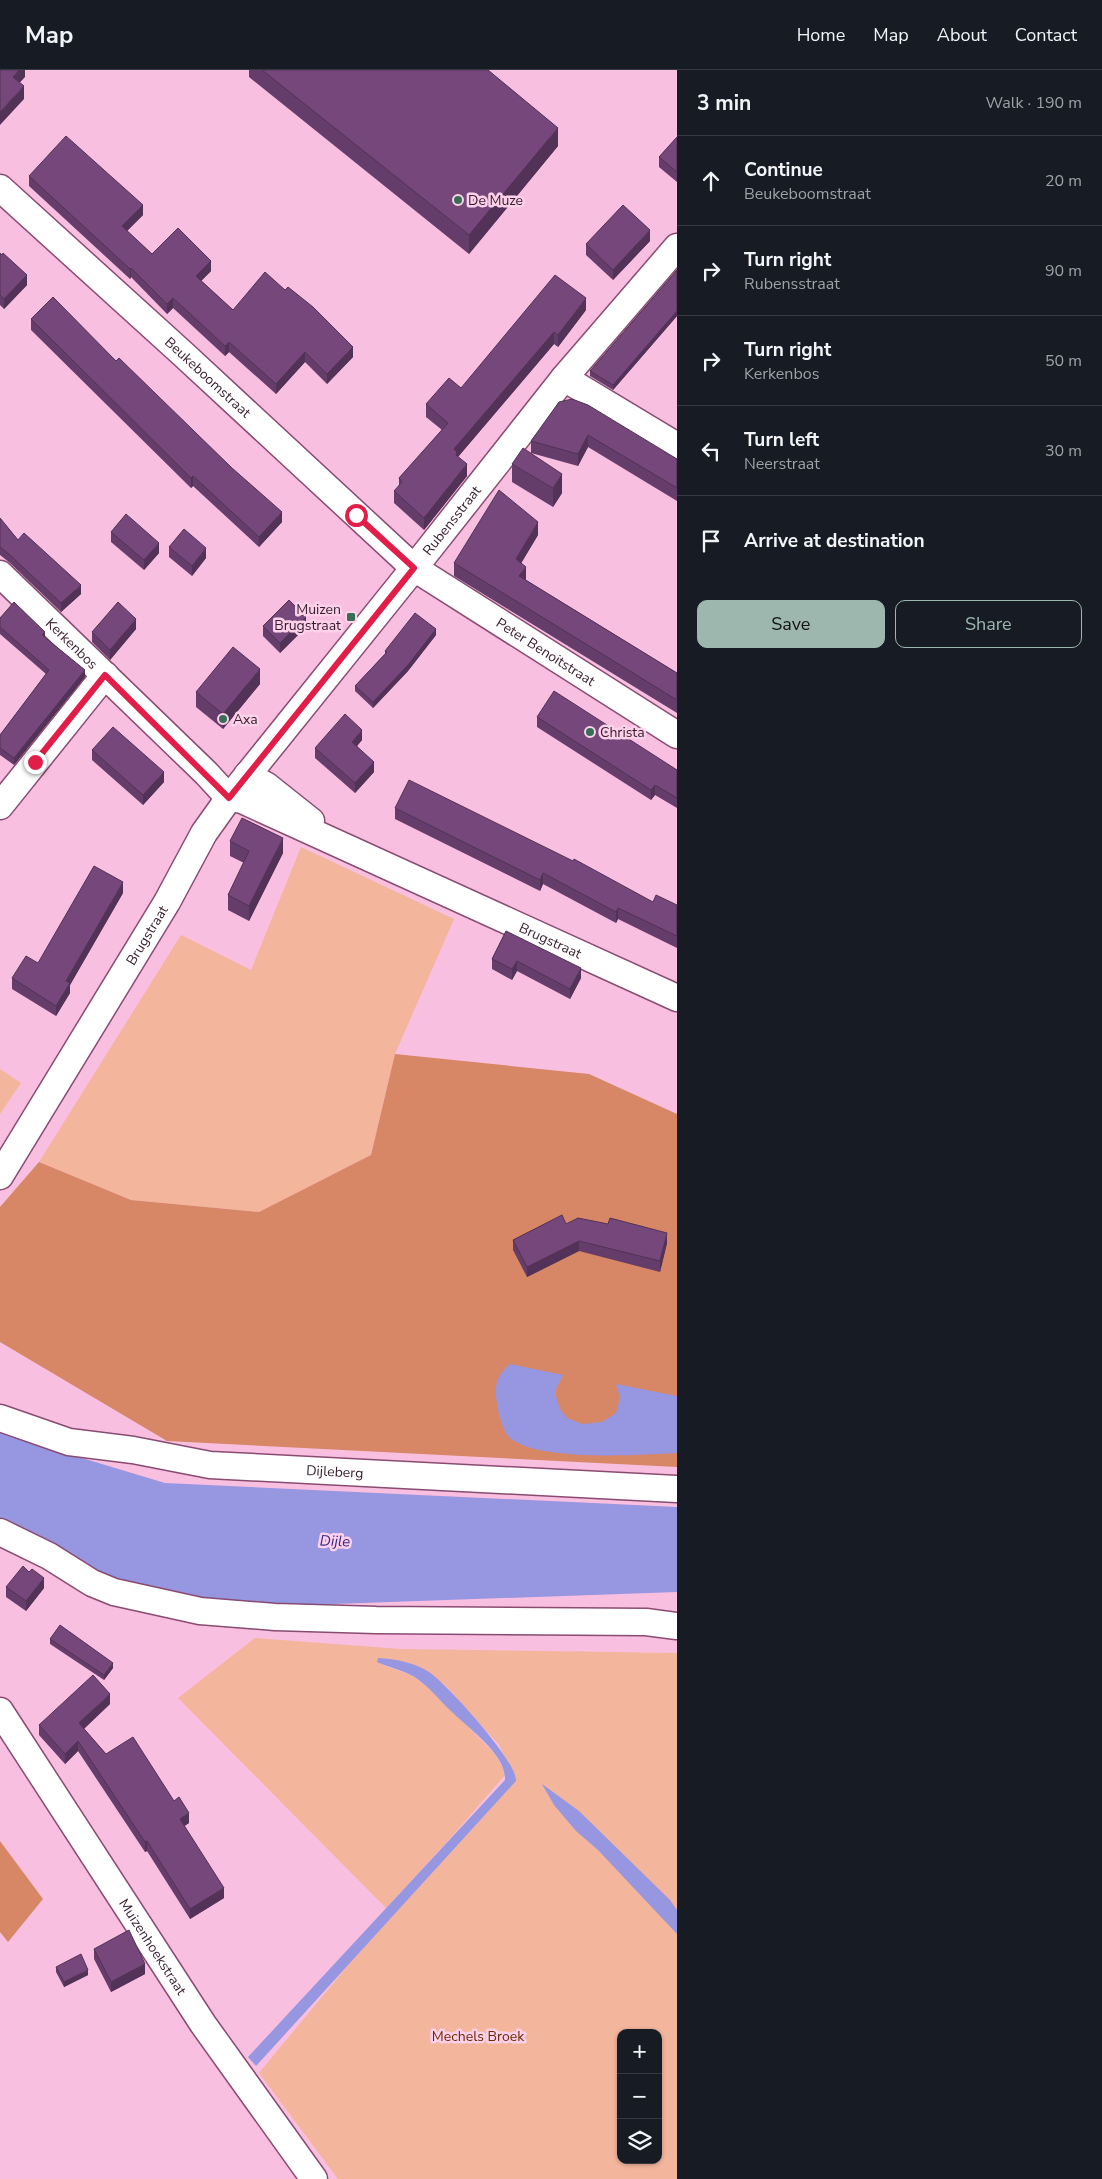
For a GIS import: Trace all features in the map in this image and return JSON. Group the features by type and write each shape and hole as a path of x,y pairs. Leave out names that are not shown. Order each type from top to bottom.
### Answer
{"street":[{"name":"Beukeboomstraat","path":"0,188 191,360 414,568"},
{"name":"Rubensstraat","path":"229,798 564,378 677,247"},
{"path":"564,378 677,446"},
{"name":"Peter Benoitstraat","path":"414,568 677,735"},
{"name":"Kerkenbos","path":"0,574 229,798"},
{"path":"0,806 105,675"},
{"name":"Brugstraat","path":"247,775 267,786 343,846"},
{"name":"Brugstraat","path":"0,1176 167,902 204,833 229,798 242,800 677,998"},
{"name":"Dijleberg","path":"0,1418 69,1442 134,1450 210,1465 677,1489"},
{"path":"0,1532 49,1556 92,1584 114,1592 200,1611 275,1617 646,1622 677,1626"},
{"name":"Muizenhoekstraat","path":"0,1711 203,2024 314,2179"}],"green space":[{"path":"301,847 454,919 395,1054 371,1155 259,1212 131,1200 39,1162 181,935 251,970"},
{"path":"0,1069 21,1083 0,1114"},
{"name":"Mechels Broek","path":"255,1638 401,1649 677,1653 677,2179 338,2179 259,2073 350,1963 516,1781 499,1745 448,1688 429,1673 410,1663 378,1658 383,1665 411,1675 431,1689 495,1754 506,1774 386,1908 178,1698"}],"shaded area":[{"path":"395,1054 589,1074 677,1114 677,1467 167,1441 0,1342 0,1207 39,1162 131,1200 259,1212 371,1155"},
{"path":"0,1841 43,1899 8,1942 0,1932"}],"water":[{"path":"510,1364 563,1375 556,1389 560,1409 567,1418 582,1424 602,1422 616,1413 620,1398 616,1384 677,1396 677,1453 639,1455 564,1454 522,1445 507,1435 497,1402 496,1384 501,1374"},
{"name":"Dijle","path":"0,1428 62,1452 165,1483 677,1507 677,1592 278,1606 190,1598 145,1591 92,1572 0,1523"},
{"path":"378,1658 411,1663 438,1679 465,1706 494,1741 513,1771 516,1781 256,2066 248,2057 505,1780 500,1761 476,1734 419,1680 409,1674 377,1662"},
{"path":"542,1784 579,1811 670,1900 677,1910 677,1934 598,1850 576,1831 554,1805"}],"building":[{"path":"0,70 19,70 13,77 24,86 0,112"},
{"name":"De Muze","path":"262,70 488,70 558,128 469,235"},
{"path":"66,136 143,205 122,226 152,254 178,228 211,261 196,276 233,310 265,272 285,290 288,287 313,307 353,347 327,374 305,352 276,384 229,342 225,346 173,298 167,304 131,268 29,176"},
{"path":"677,137 677,172 659,157"},
{"path":"623,205 650,230 613,270 586,244"},
{"path":"0,253 2,255 3,253 27,275 4,299 0,295"},
{"path":"677,270 677,311 613,385 590,371"},
{"path":"555,275 586,298 558,335 554,332 454,449 457,452 456,455 467,464 424,518 394,491 402,482 399,478 448,423 426,404 449,378 461,388"},
{"path":"53,297 116,361 119,358 232,468 282,512 259,537 193,476 191,478 31,319"},
{"path":"572,399 588,405 677,459 677,488 588,435 578,454 531,441 559,402"},
{"path":"523,448 562,474 553,488 512,464"},
{"path":"499,490 538,522 516,559 526,567 519,576 677,673 677,700 454,563"},
{"path":"126,514 159,543 144,560 111,532"},
{"path":"0,518 18,540 24,533 81,585 61,603 0,547"},
{"path":"184,529 206,548 192,566 169,547"},
{"path":"289,600 306,617 280,643 263,626"},
{"path":"14,602 45,632 42,635 85,670 14,758 0,748 0,735 49,670 0,627 0,618"},
{"path":"118,602 136,619 110,650 92,632"},
{"path":"415,613 436,629 408,665 373,702 355,686 387,652 385,651"},
{"path":"233,647 260,669 223,714 196,692"},
{"path":"554,691 677,770 677,798 655,785 651,790 537,717"},
{"path":"345,714 362,730 352,742 374,762 355,783 315,748"},
{"path":"113,727 164,772 143,795 92,750"},
{"path":"409,780 573,861 574,859 653,902 656,895 677,905 677,936 618,908 616,912 543,873 540,880 395,808"},
{"path":"242,818 283,838 249,906 228,895 249,851 230,841"},
{"path":"94,866 123,882 66,981 70,983 56,1006 12,978 26,956 38,963"},
{"path":"506,931 581,968 570,989 517,961 512,969 492,959"},
{"path":"562,1215 566,1224 578,1218 608,1224 610,1218 667,1233 660,1261 579,1241 527,1267 513,1240"},
{"path":"23,1566 29,1572 32,1569 44,1578 26,1601 6,1587"},
{"path":"60,1625 113,1663 104,1675 50,1639"},
{"path":"93,1675 110,1694 79,1723 106,1754 133,1737 174,1801 179,1797 189,1813 180,1819 224,1888 190,1909 147,1841 145,1842 78,1741 65,1754 39,1725"},
{"path":"129,1930 145,1964 111,1982 94,1949"},
{"path":"81,1954 88,1970 64,1982 56,1967"}],"place":[{"name":"De Muze","path":"458,200"},
{"name":"Muizen Brugstraat","path":"351,617"},
{"name":"Axa","path":"223,719"},
{"name":"Christa","path":"590,732"}],"route":[{"path":"35,762 105,675 206,772 229,798 414,568 356,515"}]}
